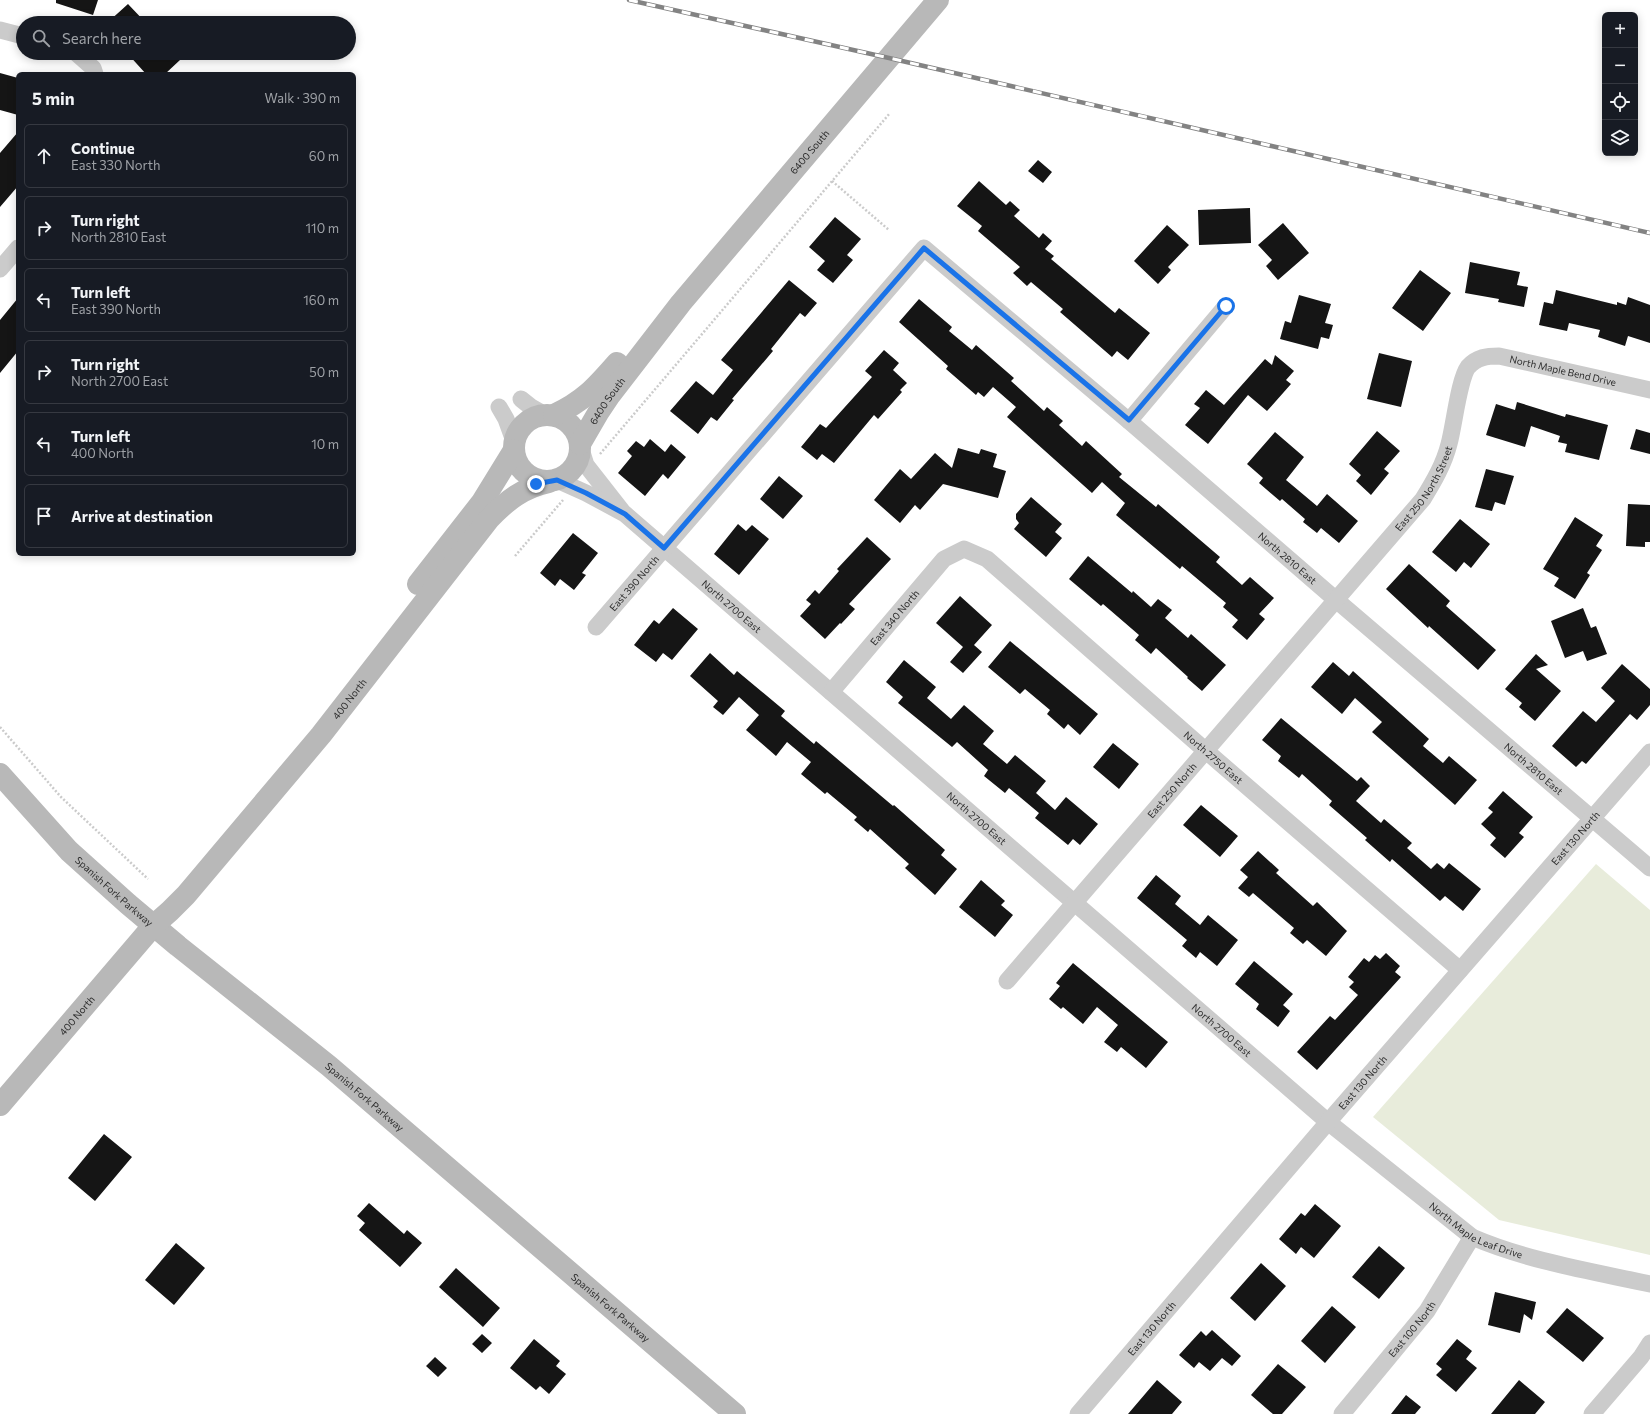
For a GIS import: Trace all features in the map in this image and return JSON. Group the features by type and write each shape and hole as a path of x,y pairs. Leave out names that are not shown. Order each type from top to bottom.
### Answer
{"main road":[{"name":"6400 South","path":"580,445 610,395 681,303 938,0"},
{"name":"6400 South","path":"550,415 570,408 594,390 638,341 681,303"},
{"path":"550,415 569,423 578,436 580,445 580,455 574,467 565,476 553,481 540,481 524,473 515,458 514,445 522,426 529,420 550,415"},
{"name":"400 North","path":"153,926 162,905 172,888 334,694 482,502 514,445"},
{"name":"400 North","path":"0,1105 153,926 186,895 321,734 489,519 498,509 518,494 536,484 553,481"},
{"name":"Spanish Fork Parkway","path":"0,774 69,851 153,926 329,1066 735,1414"}],"street":[{"path":"0,30 16,34"},
{"path":"84,60 93,68 94,72"},
{"name":"North 2810 East","path":"924,248 1129,420 1335,599 1650,868"},
{"name":"East 390 North","path":"596,627 924,248"},
{"path":"0,269 16,250"},
{"path":"1129,420 1226,306"},
{"name":"North Maple Bend Drive","path":"1476,359 1487,356 1499,356 1650,390"},
{"name":"East 250 North Street","path":"1335,599 1423,499 1439,473 1449,444 1463,380 1468,367 1476,359"},
{"path":"521,399 531,407 550,415"},
{"path":"499,407 506,419 514,445"},
{"name":"North 2700 East","path":"580,445 584,461 591,473 625,514 1328,1122"},
{"name":"North 2700 East","path":"553,481 586,493 625,514"},
{"name":"East 340 North","path":"831,692 944,559 964,549"},
{"name":"North 2750 East","path":"964,549 987,559 1206,751 1460,970"},
{"name":"East 250 North","path":"1007,981 1335,599"},
{"name":"East 130 North","path":"1078,1414 1328,1122 1650,752"},
{"name":"North Maple Leaf Drive","path":"1328,1122 1472,1237 1496,1248 1521,1255 1650,1284"},
{"name":"East 100 North","path":"1342,1414 1427,1312 1472,1237"},
{"path":"1592,1414 1641,1357 1650,1343"}],"path":[{"path":"600,456 603,449 890,113"},
{"path":"832,181 889,230"},
{"path":"515,556 561,501 566,500"},
{"path":"0,727 61,797 148,879"}],"green space":[{"path":"1596,864 1650,910 1650,1255 1499,1220 1373,1117"}],"building":[{"path":"56,0 98,0 93,15 56,3"},
{"path":"128,4 139,16 115,16"},
{"path":"133,60 180,60 167,72 144,72"},
{"path":"0,73 16,77 16,114 0,110"},
{"path":"16,134 16,188 0,207 0,153"},
{"path":"1038,160 1052,172 1043,183 1028,171"},
{"path":"979,181 1006,205 1010,201 1020,210 1014,216 1039,238 1043,233 1052,241 1045,249 1054,256 1051,259 1115,313 1119,308 1150,333 1128,360 1117,351 1112,357 1060,312 1063,309 1031,282 1027,286 1013,273 1020,267 978,231 982,226 957,206"},
{"path":"1250,208 1251,243 1199,245 1198,210"},
{"path":"835,217 861,239 847,255 853,260 833,283 817,270 825,261 809,247"},
{"path":"1283,223 1309,253 1278,280 1266,266 1272,260 1258,245"},
{"path":"1167,225 1189,245 1168,267 1171,270 1158,284 1134,261"},
{"path":"1470,262 1520,272 1517,285 1528,287 1524,307 1498,302 1499,299 1465,293"},
{"path":"1420,270 1451,293 1423,331 1392,308"},
{"path":"789,280 817,303 805,317 800,313 771,349 773,351 732,399 734,400 717,421 711,417 698,434 670,411 696,381 713,395 733,370 721,360"},
{"path":"1556,290 1617,305 1617,302 1626,305 1628,297 1650,305 1650,343 1628,336 1625,346 1598,337 1600,330 1569,323 1567,331 1539,325 1544,302 1553,304"},
{"path":"1299,295 1331,304 1325,323 1333,325 1329,339 1321,337 1318,349 1280,339 1285,321 1291,323"},
{"path":"919,299 952,327 949,331 972,350 976,345 1014,378 1011,381 1044,411 1047,407 1063,421 1059,425 1082,446 1086,441 1122,474 1119,477 1156,507 1158,504 1220,557 1216,562 1242,585 1250,577 1274,598 1259,614 1265,619 1247,640 1232,627 1238,620 1223,607 1226,603 1182,566 1180,569 1116,515 1125,503 1102,482 1092,493 1007,417 1016,407 993,387 984,397 978,392 976,395 946,369 948,366 899,322"},
{"path":"16,300 16,353 0,373 0,320"},
{"path":"884,350 899,363 893,370 907,383 900,390 902,392 878,419 874,415 834,463 822,454 817,460 801,447 820,424 826,428 872,377 865,371"},
{"path":"1379,353 1412,361 1401,407 1367,399"},
{"path":"1275,355 1294,371 1286,380 1291,384 1267,411 1248,395 1208,444 1185,425 1200,408 1194,404 1206,390 1224,405 1265,359 1272,365"},
{"path":"1517,402 1565,417 1566,414 1608,425 1599,460 1565,452 1567,444 1558,442 1560,436 1531,426 1525,447 1486,435 1496,404 1515,410"},
{"path":"1636,429 1650,433 1650,454 1630,449"},
{"path":"1377,431 1400,451 1384,469 1389,473 1371,495 1356,481 1361,475 1349,464"},
{"path":"1275,432 1304,457 1286,480 1317,506 1327,494 1358,521 1339,543 1321,528 1317,533 1303,522 1305,519 1282,499 1280,501 1259,483 1263,478 1247,464"},
{"path":"650,439 665,452 671,444 686,457 668,479 663,474 645,496 618,473 632,456 627,451 636,441 644,447"},
{"path":"958,448 979,454 981,449 997,454 993,467 1006,471 998,498 943,484 920,510 915,505 900,523 874,500 900,469 911,479 935,453 952,468"},
{"path":"1486,469 1514,476 1505,505 1495,502 1492,511 1475,507"},
{"path":"779,476 803,496 783,519 760,499"},
{"path":"1031,497 1062,524 1055,532 1062,538 1046,557 1014,529 1019,523 1016,519 1016,514"},
{"path":"1628,504 1650,505 1650,542 1645,542 1645,547 1626,546"},
{"path":"1575,517 1603,535 1596,546 1602,550 1587,573 1590,575 1575,599 1554,586 1559,578 1543,569"},
{"path":"1460,519 1490,544 1471,568 1464,562 1456,572 1432,552"},
{"path":"738,524 746,531 752,525 769,539 739,575 714,554"},
{"path":"573,533 598,553 582,573 586,575 574,590 560,579 555,586 540,573"},
{"path":"867,537 891,559 849,604 855,609 825,639 800,616 811,604 806,600 815,590 819,594 839,571 837,569"},
{"path":"1088,556 1151,607 1158,599 1172,610 1165,618 1188,638 1191,634 1226,665 1202,691 1156,648 1151,654 1135,640 1139,635 1103,604 1101,606 1069,579"},
{"path":"1409,564 1450,601 1446,606 1496,650 1478,670 1429,626 1428,628 1386,589"},
{"path":"960,596 992,625 974,645 982,652 963,673 950,662 963,647 936,623"},
{"path":"673,608 698,629 672,660 663,653 656,662 634,645 654,620 659,624"},
{"path":"1583,608 1591,628 1596,626 1607,654 1587,661 1583,651 1565,658 1551,621"},
{"path":"1010,641 1098,714 1080,735 1068,724 1064,729 1047,714 1050,710 1025,689 1020,694 988,667"},
{"path":"710,653 734,675 737,671 785,711 781,716 814,744 816,741 893,806 894,805 945,850 941,855 957,869 935,895 905,868 909,864 870,829 868,832 854,820 857,817 827,792 825,794 801,774 811,762 787,742 776,756 746,730 759,715 739,697 723,715 713,707 718,701 690,676"},
{"path":"1536,654 1548,665 1536,669 1561,691 1535,721 1519,707 1522,703 1505,689"},
{"path":"904,660 936,687 927,698 951,719 964,705 994,731 983,744 1007,764 1015,755 1046,781 1036,793 1055,810 1066,797 1098,824 1080,845 1073,839 1068,845 1035,818 1039,813 1009,788 1005,793 984,776 988,770 957,742 952,747 898,703 903,697 886,682"},
{"path":"1333,662 1349,676 1353,671 1429,739 1423,746 1443,763 1449,756 1477,780 1455,805 1372,732 1382,722 1355,698 1342,714 1311,687"},
{"path":"1622,664 1650,689 1650,705 1637,720 1630,714 1586,764 1582,761 1576,767 1552,746 1583,711 1596,722 1615,701 1601,688"},
{"path":"1281,718 1357,781 1361,777 1370,786 1356,801 1381,823 1384,819 1412,843 1407,848 1431,869 1437,863 1444,869 1449,863 1481,889 1463,911 1445,896 1440,901 1392,859 1390,862 1365,840 1367,838 1329,805 1332,801 1302,774 1299,778 1278,761 1281,756 1262,740"},
{"path":"1113,743 1139,764 1119,789 1093,767"},
{"path":"1503,791 1533,817 1519,833 1524,837 1505,858 1490,845 1496,838 1481,824 1493,812 1488,808"},
{"path":"1201,805 1238,836 1220,857 1183,825"},
{"path":"1258,851 1279,870 1276,873 1313,906 1317,902 1347,931 1326,956 1307,940 1303,944 1290,933 1294,928 1253,893 1249,897 1238,888 1248,877 1240,870"},
{"path":"1156,875 1181,896 1175,904 1200,925 1208,915 1238,940 1217,966 1200,952 1196,958 1182,946 1187,940 1137,898"},
{"path":"981,880 1005,901 1001,905 1013,915 995,937 959,907"},
{"path":"1386,953 1400,966 1395,972 1401,977 1317,1070 1297,1052 1330,1016 1335,1020 1358,995 1349,987 1354,982 1348,977 1364,958 1369,962 1375,955 1380,959"},
{"path":"1254,961 1293,994 1283,1005 1290,1011 1278,1027 1256,1009 1259,1004 1235,984"},
{"path":"1073,963 1168,1042 1146,1068 1121,1047 1117,1052 1104,1042 1118,1025 1097,1007 1083,1024 1063,1007 1061,1009 1049,999 1060,986 1056,983"},
{"path":"104,1134 132,1157 95,1201 68,1178"},
{"path":"369,1203 404,1234 407,1230 422,1243 400,1267 359,1230 365,1223 357,1216"},
{"path":"1315,1204 1341,1226 1314,1258 1301,1247 1296,1254 1279,1239 1301,1213 1305,1216"},
{"path":"176,1243 205,1268 174,1305 145,1280"},
{"path":"1379,1246 1405,1268 1379,1299 1352,1277"},
{"path":"1261,1263 1286,1286 1255,1321 1230,1298"},
{"path":"456,1268 500,1308 483,1327 439,1287"},
{"path":"1495,1292 1536,1302 1532,1320 1524,1314 1520,1333 1488,1325"},
{"path":"1332,1306 1356,1327 1325,1363 1301,1341"},
{"path":"1567,1308 1604,1338 1583,1362 1546,1332"},
{"path":"1212,1330 1241,1356 1232,1366 1222,1358 1210,1371 1199,1362 1194,1368 1179,1355 1201,1331 1206,1336"},
{"path":"482,1334 492,1343 482,1353 472,1344"},
{"path":"534,1339 560,1361 556,1366 566,1374 549,1394 540,1386 536,1390 510,1368"},
{"path":"1457,1339 1472,1351 1466,1359 1477,1368 1456,1392 1436,1375 1442,1369 1436,1364"},
{"path":"435,1357 447,1368 438,1377 426,1366"},
{"path":"1278,1364 1306,1387 1282,1414 1273,1414 1251,1395"},
{"path":"1157,1380 1182,1402 1172,1414 1128,1414"},
{"path":"1519,1380 1545,1402 1535,1414 1491,1414"},
{"path":"1406,1395 1421,1407 1415,1414 1391,1414"}],"railway":[{"path":"629,0 889,58 1650,233"}],"route":[{"path":"536,484 557,480 586,493 625,514 664,548 924,248 1129,420 1226,306"}]}
